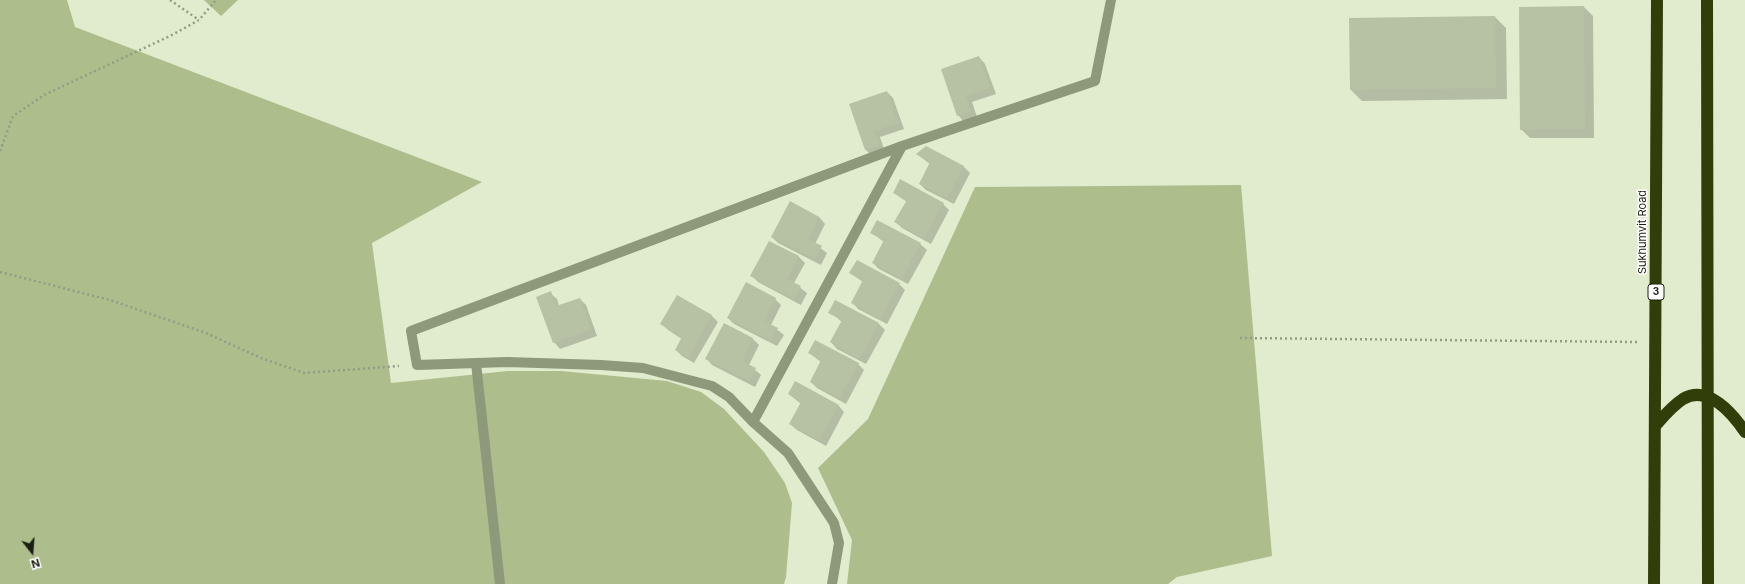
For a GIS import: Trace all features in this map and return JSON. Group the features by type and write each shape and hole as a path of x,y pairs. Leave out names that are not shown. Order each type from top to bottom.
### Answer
{"highway":[{"name":"Sukhumvit Road","path":"1654,584 1657,0"},
{"path":"1707,0 1708,584"},
{"path":"1656,425 1684,398 1700,395 1717,401 1725,407 1736,418 1745,432"}],"street":[{"path":"832,584 839,543 834,523 788,454 753,422 729,397 712,386 680,376 644,368 550,362 417,365 411,331 902,146 1095,81 1110,0"},
{"path":"753,422 902,146"},
{"path":"476,363 500,584"}],"path":[{"path":"170,0 198,20"},
{"path":"0,151 13,116 38,99 172,35 198,20 216,0"},
{"path":"0,272 110,300 206,333 261,358 304,372 348,368 417,365"},
{"path":"1240,338 1656,342"}],"green space":[{"path":"0,0 67,0 75,27 482,182 372,243 391,383 508,371 561,371 667,381 701,392 724,409 764,452 785,483 792,503 786,577 784,584 0,584"},
{"path":"204,0 238,0 221,16"},
{"path":"1241,185 1272,556 1177,577 1168,584 847,584 852,540 818,468 868,419 975,187"}],"building":[{"path":"1584,6 1585,129 1520,130 1519,7"},
{"path":"1495,16 1496,88 1350,90 1349,18"},
{"path":"979,56 990,88 966,96 971,111 957,116 941,69"},
{"path":"887,91 898,123 874,131 879,145 865,150 849,104"},
{"path":"926,146 964,166 947,198 919,184 930,162 916,154"},
{"path":"900,179 944,203 924,238 894,222 907,200 893,193"},
{"path":"790,201 819,217 808,239 822,246 815,259 771,237"},
{"path":"877,220 921,243 902,278 872,263 884,240 870,233"},
{"path":"769,241 799,256 787,279 801,286 794,299 750,276"},
{"path":"857,260 900,283 880,319 851,303 863,280 849,273"},
{"path":"746,282 776,298 764,321 778,328 771,341 727,318"},
{"path":"551,291 556,306 580,298 591,329 553,343 536,297"},
{"path":"677,295 712,315 688,358 675,350 682,337 660,324"},
{"path":"835,300 879,323 859,359 830,342 842,320 828,313"},
{"path":"724,323 753,338 742,361 756,368 749,381 705,359"},
{"path":"815,340 859,363 839,398 810,382 821,360 808,353"},
{"path":"795,381 839,405 819,440 789,424 801,402 788,394"}]}
